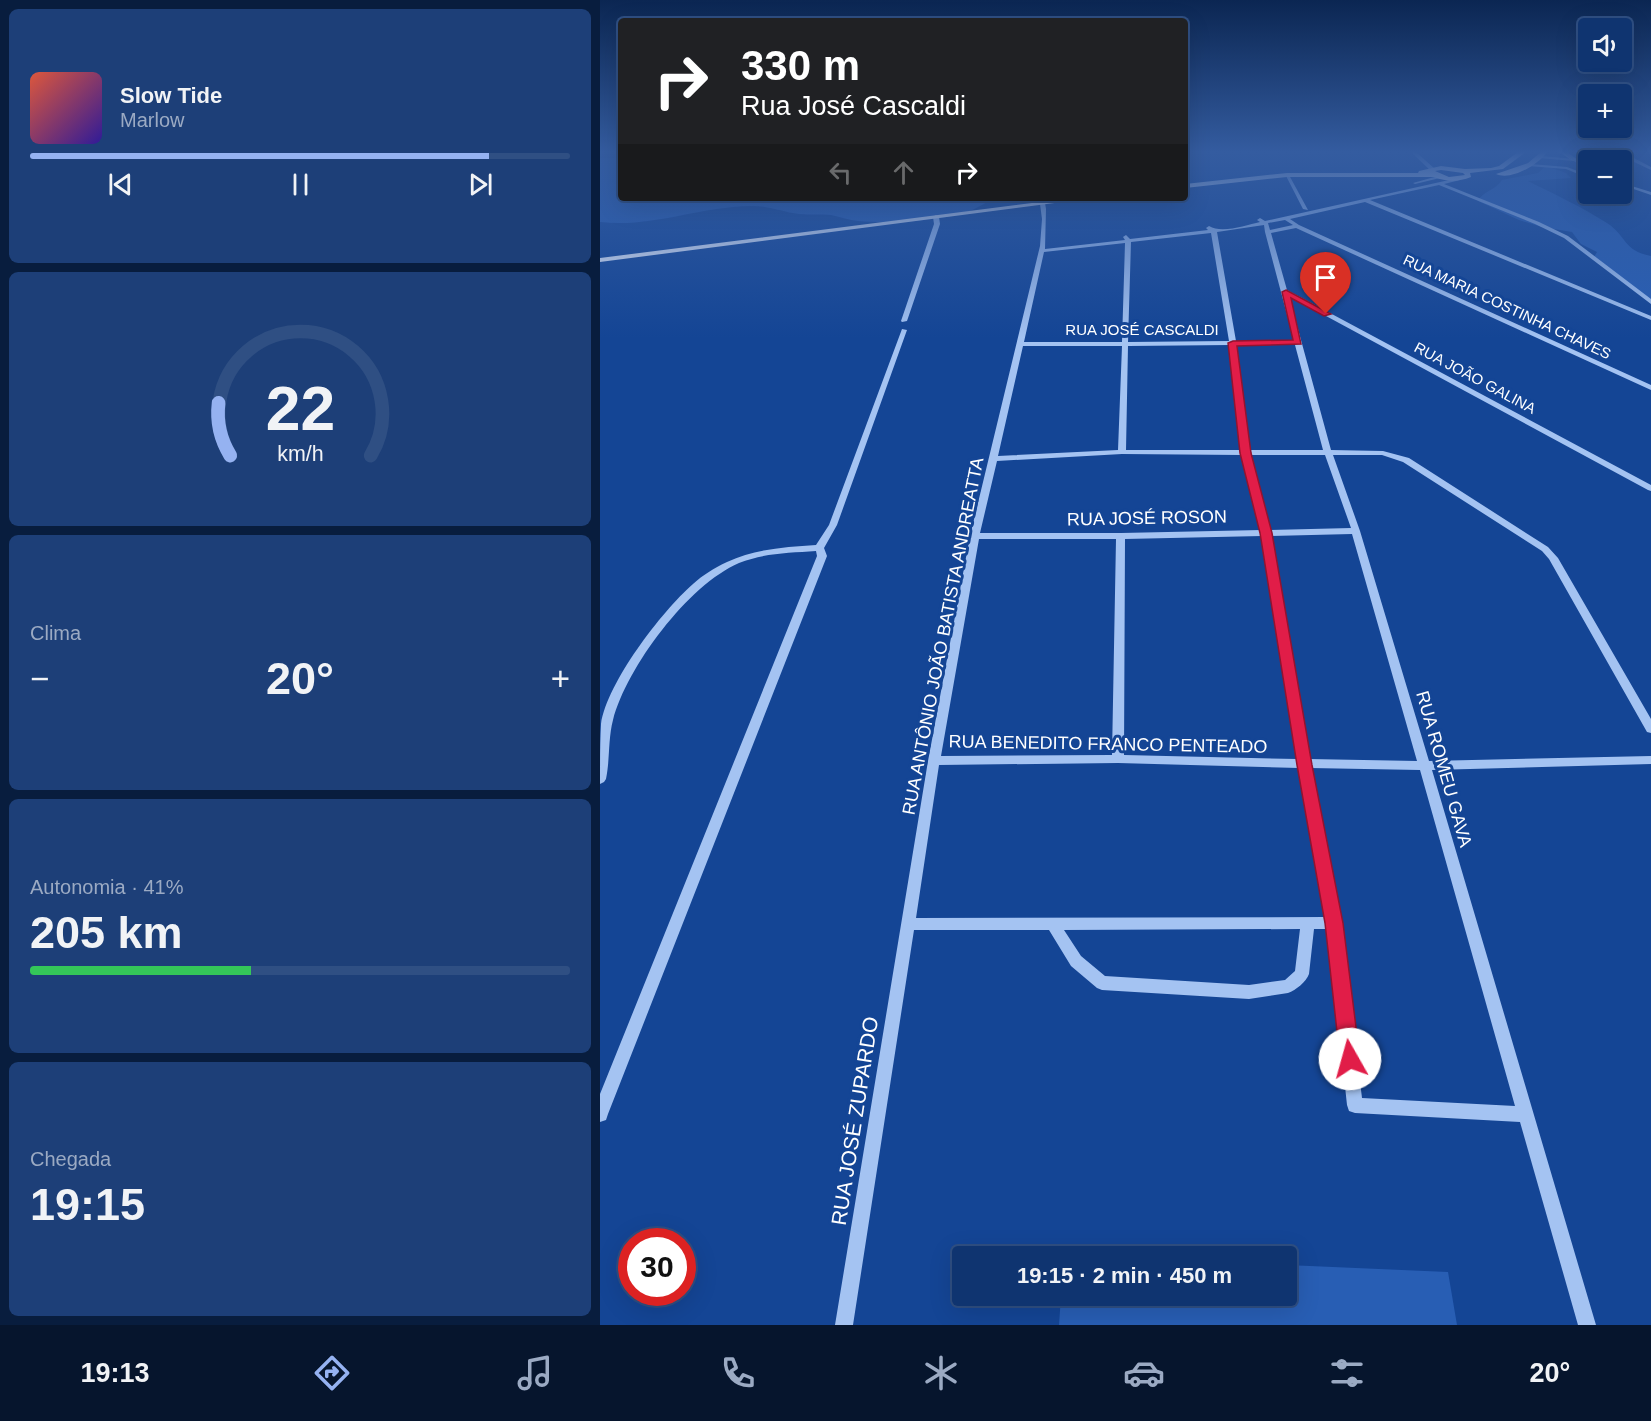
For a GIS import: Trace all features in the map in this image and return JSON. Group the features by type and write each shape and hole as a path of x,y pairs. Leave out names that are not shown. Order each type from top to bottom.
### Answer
{"main road":[{"path":"600,260 958,214"}],"street":[{"name":"RUA ANTÔNIO JOÃO BATISTA ANDREATTA","path":"908,924 934,761 975,536 1043,248 1042,222 1045,214"},
{"path":"1265,225 1294,214"},
{"path":"1265,225 1308,214"},
{"path":"1399,214 1651,318"},
{"path":"1518,214 1566,237 1651,302"},
{"path":"904,321 937,224 936,217"},
{"name":"RUA MARIA COSTINHA CHAVES","path":"1287,219 1297,226 1651,388"},
{"path":"1043,248 1265,225 1297,226"},
{"name":"RUA ROMEU GAVA","path":"1265,225 1286,292 1328,453 1356,531 1587,1325"},
{"path":"1212,230 1233,343 1245,453 1266,533 1304,765 1334,923 1355,1105 1524,1114"},
{"path":"1122,452 1127,239"},
{"name":"RUA JOÃO GALINA","path":"1286,292 1651,488"},
{"path":"600,1114 820,552 833,525 904,330"},
{"name":"RUA JOSÉ CASCALDI","path":"1021,344 1298,343"},
{"path":"993,459 1122,452 1383,453 1406,460 1545,549 1651,729"},
{"name":"RUA JOSÉ ROSON","path":"975,536 1121,536 1356,531"},
{"path":"1118,759 1121,536"},
{"path":"600,780 604,765 607,720 624,680 652,638 690,592 708,576 758,553 820,552"},
{"name":"RUA BENEDITO FRANCO PENTEADO","path":"934,761 1118,759 1425,766 1651,760"},
{"path":"1053,924 1076,961 1102,983 1249,992 1288,986 1302,974 1308,923"},
{"path":"908,924 1334,923"},
{"name":"RUA JOSÉ ZUPARDO","path":"844,1325 908,924"}],"shaded area":[{"path":"600,214 691,214 638,222 600,222"},
{"path":"799,214 960,214 943,218 884,222 858,221 831,215"},
{"path":"1506,214 1591,214 1607,223 1630,247 1651,256 1651,303 1594,257 1597,252 1581,244 1572,232 1519,220"},
{"path":"1297,1265 1448,1272 1457,1325 1059,1325 1060,1306 1297,1306"}],"route":[{"path":"1326,314 1286,292 1298,343 1233,343 1245,453 1266,533 1304,765 1334,923 1350,1059"}]}
